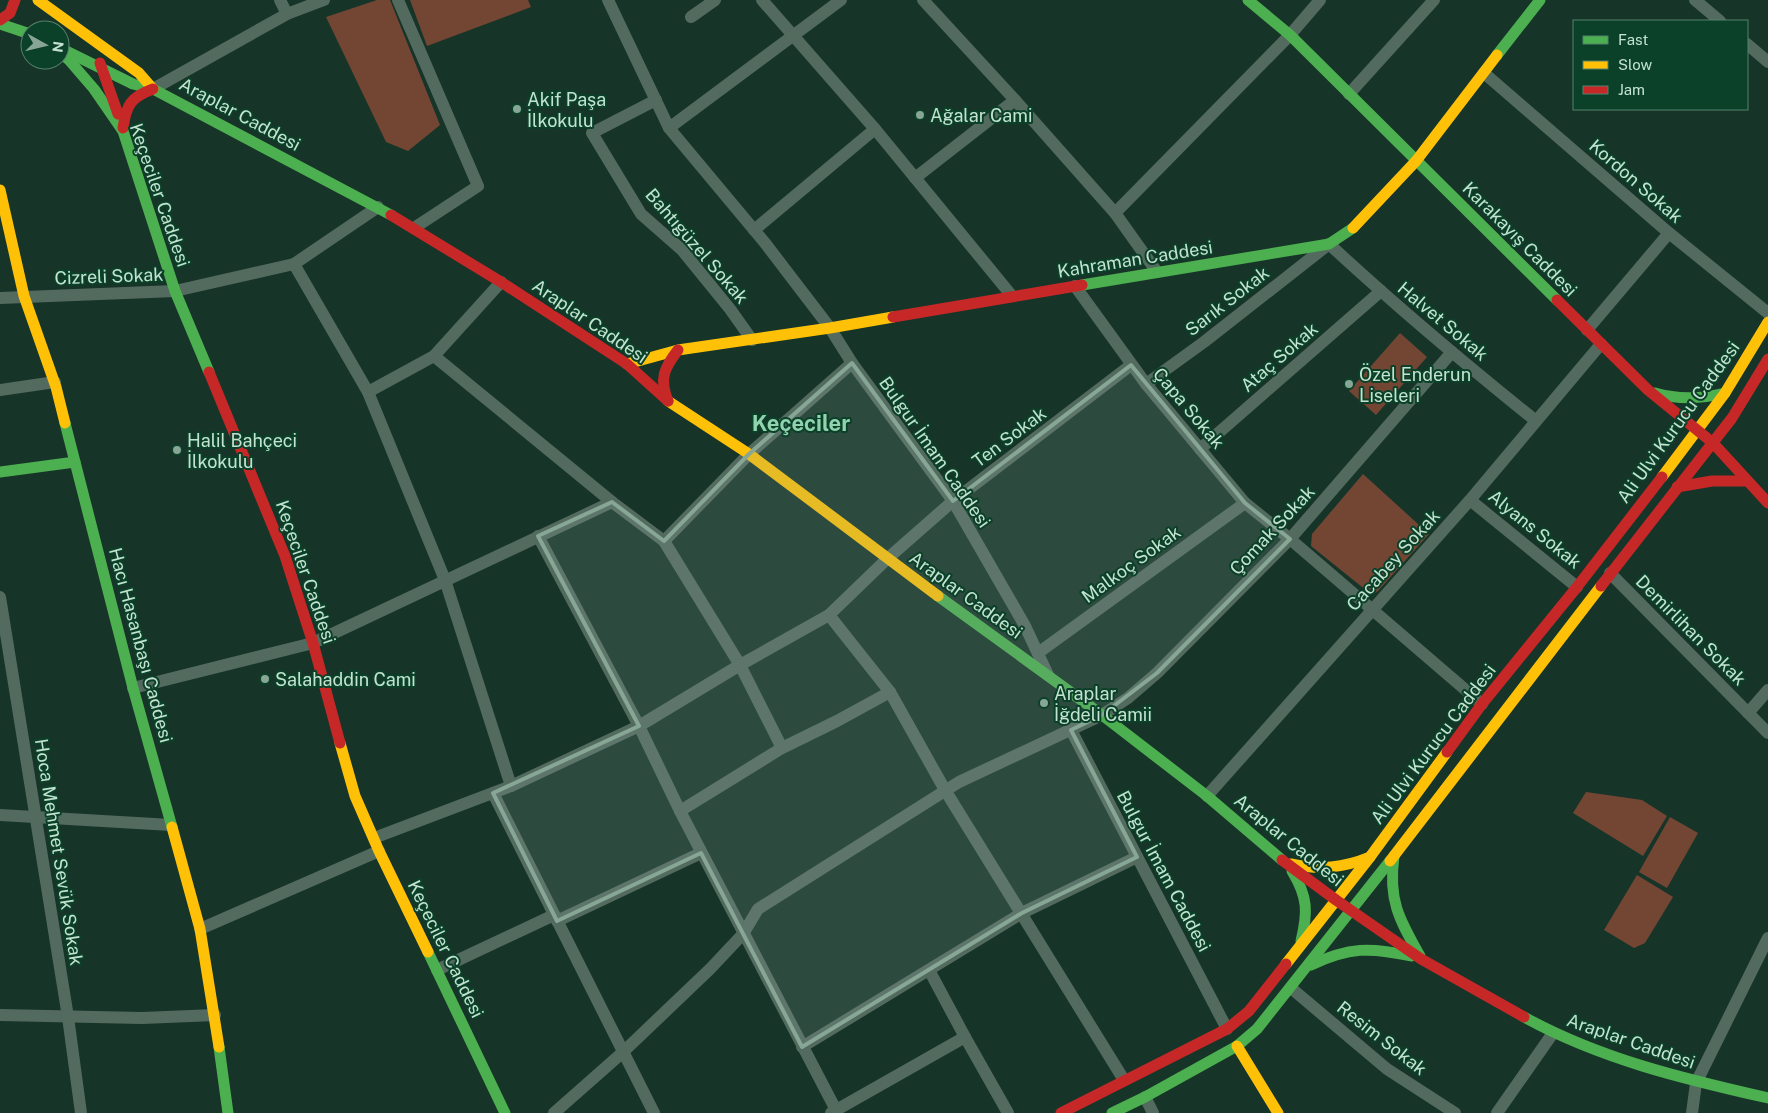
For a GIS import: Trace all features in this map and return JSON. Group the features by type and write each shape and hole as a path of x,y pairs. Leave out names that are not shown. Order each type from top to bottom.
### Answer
{"street":[{"path":"16,0 10,13 0,22 20,30"},
{"name":"Araplar Caddesi","path":"38,0 67,20"},
{"path":"280,0 287,14"},
{"path":"123,131 125,114 130,102 139,94 153,89 287,14 324,0"},
{"path":"398,0 478,186 414,228"},
{"name":"Bulgur İmam Caddesi","path":"608,0 669,128 754,230 830,328 852,363 953,501 1011,600 1050,678"},
{"path":"691,17 716,0"},
{"path":"762,0 875,129 1012,296"},
{"path":"669,128 841,0"},
{"path":"923,0 1115,213 1157,272"},
{"name":"Karakayış Caddesi","path":"1248,0 1290,35 1648,390 1713,443 1768,503"},
{"path":"1115,213 1290,35 1320,0"},
{"path":"1349,94 1434,0"},
{"name":"Kahraman Caddesi","path":"627,364 678,350 830,328 1330,244 1352,228 1416,161 1540,0"},
{"path":"1696,0 1719,20"},
{"name":"Araplar Caddesi","path":"70,22 138,73 153,89"},
{"path":"70,24 103,68 123,131"},
{"path":"1748,45 1768,62"},
{"name":"Araplar Caddesi","path":"70,53 133,84 153,89 378,206 501,282 627,364 668,401 749,454 887,559 1102,715 1207,796 1286,863 1352,912 1421,959 1553,1033 1599,1053 1696,1083 1768,1098"},
{"name":"Keçeciler Caddesi","path":"70,61 94,89 123,131 175,291 281,547 313,643 355,796 505,1113"},
{"name":"Kordon Sokak","path":"1484,73 1669,233 1768,313"},
{"name":"Bahtıgüzel Sokak","path":"656,100 592,133 641,214 682,250 730,309 752,340"},
{"path":"915,178 1015,100"},
{"path":"754,230 875,129"},
{"name":"Hacı Hasanbaşı Caddesi","path":"0,190 3,212 24,296 55,382 133,688 200,929 215,1014 228,1113"},
{"name":"Cizreli Sokak","path":"0,298 175,291 294,264 378,206"},
{"path":"1587,330 1669,233"},
{"name":"Halvet Sokak","path":"1330,244 1381,292 1536,421"},
{"name":"Sarık Sokak","path":"1146,384 1204,342 1330,244"},
{"path":"294,264 368,392 445,580 511,786"},
{"path":"368,392 434,356 501,282"},
{"name":"Çapa Sokak","path":"1075,286 1131,365 1245,502 1482,704"},
{"name":"Ataç Sokak","path":"1200,449 1381,292"},
{"name":"Ali Ulvi Kurucu Caddesi","path":"1061,1113 1227,1029 1249,1011 1370,858 1482,704 1577,586 1697,431 1725,392 1768,322"},
{"name":"Cacabey Sokak","path":"1207,796 1470,500 1601,344"},
{"path":"668,401 662,385 663,376 678,350"},
{"name":"Çomak Sokak","path":"554,1113 622,1053 710,969 743,934 758,909 959,782 1102,715 1128,698 1157,673 1290,539 1452,352"},
{"path":"434,356 612,502 664,541 740,665 782,748"},
{"name":"Ali Ulvi Kurucu Caddesi","path":"1112,1113 1237,1046 1257,1029 1352,912 1676,487 1713,443 1732,418 1768,359"},
{"path":"664,541 749,454 852,363"},
{"name":"Ten Sokak","path":"374,838 511,786 639,726 828,615 887,559 953,501 1131,365"},
{"path":"0,390 55,382"},
{"path":"1648,390 1669,398 1686,400 1704,399 1725,392"},
{"path":"0,472 75,462"},
{"path":"1676,487 1730,479 1747,481"},
{"name":"Alyans Sokak","path":"1470,500 1577,586"},
{"path":"133,688 313,643 612,502"},
{"name":"Malkoç Sokak","path":"1038,653 1245,502"},
{"path":"538,536 639,726 701,853 834,1112 964,1038"},
{"name":"Demirlihan Sokak","path":"1610,574 1768,733"},
{"name":"Hoca Mehmet Sevük Sokak","path":"0,602 68,1017 81,1113"},
{"path":"828,615 890,692 945,790 1124,1080"},
{"path":"1748,713 1768,690"},
{"path":"680,811 782,748 890,692"},
{"name":"Bulgur İmam Caddesi","path":"1071,730 1227,1029"},
{"path":"494,793 622,1053 654,1113"},
{"path":"0,815 171,826"},
{"path":"200,929 380,851"},
{"path":"437,970 701,853"},
{"path":"1395,855 1392,871 1393,900 1398,916 1421,959"},
{"path":"802,1047 1022,913 1136,856"},
{"path":"1286,863 1308,868 1333,869 1370,858"},
{"path":"1286,863 1306,894 1306,922 1300,946"},
{"path":"1692,1113 1696,1083 1768,938"},
{"path":"1306,968 1330,955 1362,948 1381,949 1421,959"},
{"path":"929,970 964,1038 1008,1113"},
{"name":"Resim Sokak","path":"1291,988 1388,1068 1455,1113"},
{"path":"0,1015 142,1018 215,1014"},
{"path":"1497,1113 1553,1033"},
{"path":"1237,1046 1278,1113"},
{"path":"1145,1097 1153,1113"}],"highlighted area":[{"path":"852,363 953,501 1131,365 1245,503 1290,539 1157,673 1102,715 1071,730 1137,857 1022,913 802,1047 701,853 557,921 493,793 639,726 538,536 612,502 664,541 749,454"}],"shaded area":[{"path":"377,0 390,0 440,125 408,151 386,142 326,17"},
{"path":"410,0 528,0 531,7 427,46"},
{"path":"1400,333 1427,357 1376,415 1349,391"},
{"path":"1363,474 1429,534 1378,591 1372,595 1311,546 1312,534"},
{"path":"1586,792 1642,800 1667,816 1643,856 1573,813"},
{"path":"1670,817 1698,833 1667,888 1639,872"},
{"path":"1637,875 1673,897 1645,943 1634,948 1604,930"}],"traffic: fast":[{"path":"1248,0 1290,35 1557,300"},
{"path":"1497,55 1540,0"},
{"path":"0,24 20,31"},
{"path":"70,53 133,84 153,89 391,215"},
{"path":"70,61 94,89 123,131 175,291 209,372"},
{"path":"1082,285 1329,244 1353,228"},
{"path":"1655,393 1690,398 1725,393"},
{"path":"65,423 133,688 172,827"},
{"path":"0,472 75,462"},
{"path":"938,596 1102,715 1207,796 1282,860"},
{"path":"1394,856 1393,885 1397,909 1406,931 1420,956"},
{"path":"1112,1113 1237,1046 1257,1029 1390,861"},
{"path":"1292,871 1304,897 1305,921 1301,941"},
{"path":"1311,965 1337,955 1360,950 1383,951 1411,956"},
{"path":"428,952 505,1113"},
{"path":"1524,1017 1582,1045 1612,1056 1674,1075 1768,1098"},
{"path":"219,1047 228,1113"}],"traffic: slow":[{"path":"38,0 139,73 153,89"},
{"path":"1353,228 1416,161 1497,55"},
{"path":"0,190 24,296 56,387 65,423"},
{"path":"627,364 678,350 893,317"},
{"path":"1662,477 1725,393 1768,322"},
{"path":"668,401 749,454 938,596"},
{"path":"1390,861 1601,586"},
{"path":"340,743 355,796 379,851 428,952"},
{"path":"1286,964 1370,857 1447,752"},
{"path":"172,827 200,929 219,1047"},
{"path":"1291,864 1331,867 1350,864 1370,857"},
{"path":"1237,1046 1278,1113"}],"traffic: jam":[{"path":"0,20 10,13 15,0"},
{"path":"100,63 118,114"},
{"path":"123,128 126,113 131,103 139,95 153,89"},
{"path":"391,215 501,282 627,364 668,401"},
{"path":"893,317 1082,285"},
{"path":"1557,300 1648,390 1713,443 1768,503"},
{"path":"668,401 665,393 664,374 669,362 678,350"},
{"path":"1601,586 1732,418 1768,359"},
{"path":"209,372 285,556 313,643 340,743"},
{"path":"1447,752 1482,704 1577,587 1662,477"},
{"path":"1677,487 1712,481 1747,481"},
{"path":"1282,860 1421,959 1524,1017"},
{"path":"1061,1113 1227,1029 1249,1011 1286,964"}],"place":[{"name":"Akif Paşa İlkokulu","path":"517,109"},
{"name":"Ağalar Cami","path":"920,115"},
{"name":"Özel Enderun Liseleri","path":"1349,384"},
{"name":"Halil Bahçeci İlkokulu","path":"177,450"},
{"name":"Salahaddin Cami","path":"265,679"},
{"name":"Araplar İğdeli Camii","path":"1044,703"}],"district":[{"name":"Keçeciler","path":"801,423"}]}
